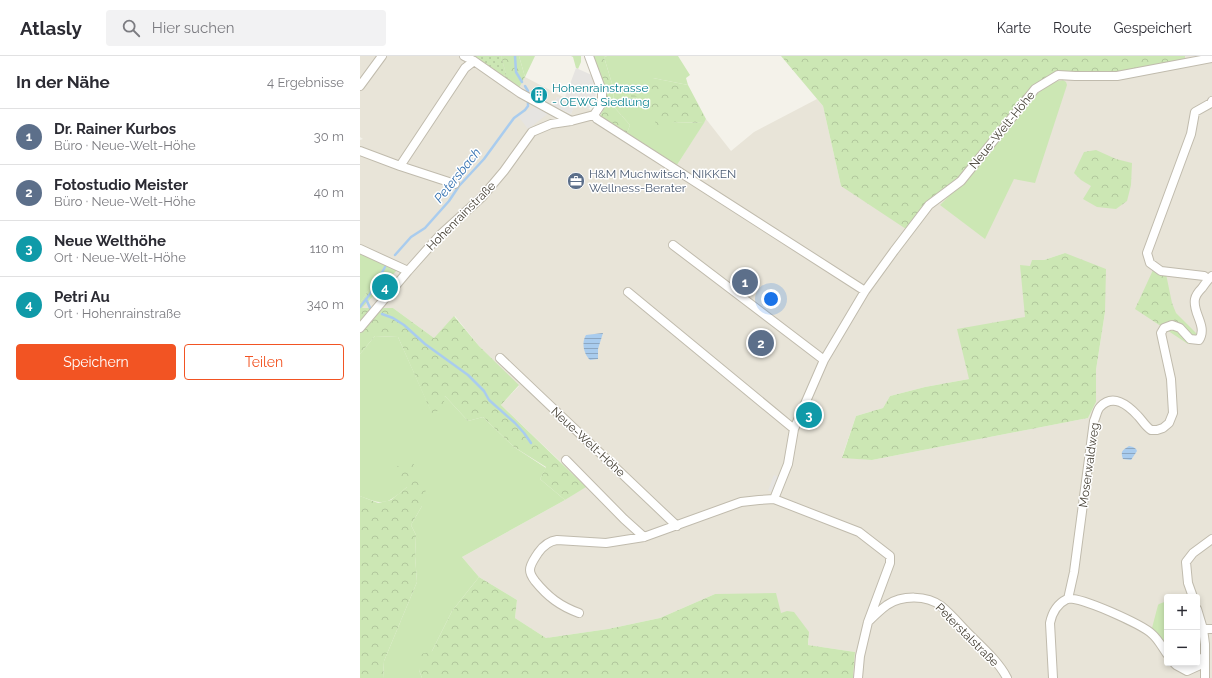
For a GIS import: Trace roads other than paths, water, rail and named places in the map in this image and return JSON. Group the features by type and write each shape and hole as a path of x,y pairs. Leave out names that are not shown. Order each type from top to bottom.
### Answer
{"street":[{"path":"360,86 382,56"},
{"path":"464,56 474,61 520,93 571,121"},
{"path":"589,56 602,91 602,103 594,115 597,119 865,291"},
{"name":"Neue-Welt-Höhe","path":"774,500 788,464 794,429 824,360 865,291 930,205 961,181 1035,89 1058,75 1117,76 1212,58"},
{"path":"400,166 465,68 474,61"},
{"name":"Moserwaldweg","path":"1068,599 1074,572 1094,421 1099,407 1113,400 1120,401 1137,415 1151,430 1160,429 1169,423 1172,418 1173,409 1162,330 1172,325 1180,328 1190,339 1199,340 1202,332 1194,305 1196,295 1210,278 1161,271 1150,263 1147,253 1191,134 1195,112 1212,101"},
{"name":"Hohenrainstraße","path":"360,328 440,235 482,197 532,132 551,124 594,115"},
{"path":"360,151 455,184"},
{"path":"673,245 824,360"},
{"path":"360,249 408,271"},
{"path":"628,292 794,429"},
{"name":"Neue-Welt-Höhe","path":"500,358 677,526"},
{"path":"566,460 624,519 644,537"},
{"path":"579,613 570,610 549,597 530,574 532,563 540,550 551,541 557,540 606,543 644,537 742,502 774,500 859,532 890,556 890,563 868,622 860,656 858,678"},
{"path":"1192,594 1188,583 1186,562 1193,553 1212,538"},
{"name":"Peterstalstraße","path":"868,622 887,605 898,600 913,598 930,600 941,606 972,637 1004,672 1007,678"},
{"path":"1054,678 1050,623 1051,615 1057,606 1068,599 1079,600 1125,618 1152,633 1164,650"},
{"path":"1200,614 1208,629 1204,656 1205,678"},
{"path":"1200,663 1204,656"},
{"path":"1178,666 1187,671 1198,666"}],"water":[{"path":"603,333 598,349 598,359 590,360 586,355 584,348 584,338 586,335"},
{"path":"1129,446 1133,447 1137,451 1131,460 1123,459 1123,451"}],"waterway":[{"name":"Petersbach","path":"515,56 516,72 522,82"},
{"name":"Petersbach","path":"525,86 528,91"},
{"path":"606,101 612,102 627,99 645,105"},
{"name":"Petersbach","path":"395,255 411,237 425,228 449,201 459,186 484,159 514,118 525,110 528,106 528,102"},
{"name":"Petersbach","path":"360,307 370,294 385,267"},
{"path":"366,299 371,310"},
{"path":"382,314 393,318 404,325 425,344 468,375 484,391 489,400 515,423 531,443"}],"place":[{"name":"Hohenrainstrasse - OEWG Siedlung","path":"539,95"},
{"name":"H&M Muchwitsch, NIKKEN Wellness-Berater","path":"576,181"},
{"name":"Dr. Rainer Kurbos","path":"745,282"},
{"name":"Petri Au","path":"385,287"},
{"name":"Fotostudio Meister","path":"761,343"},
{"name":"Neue Welthöhe","path":"809,415"}]}
